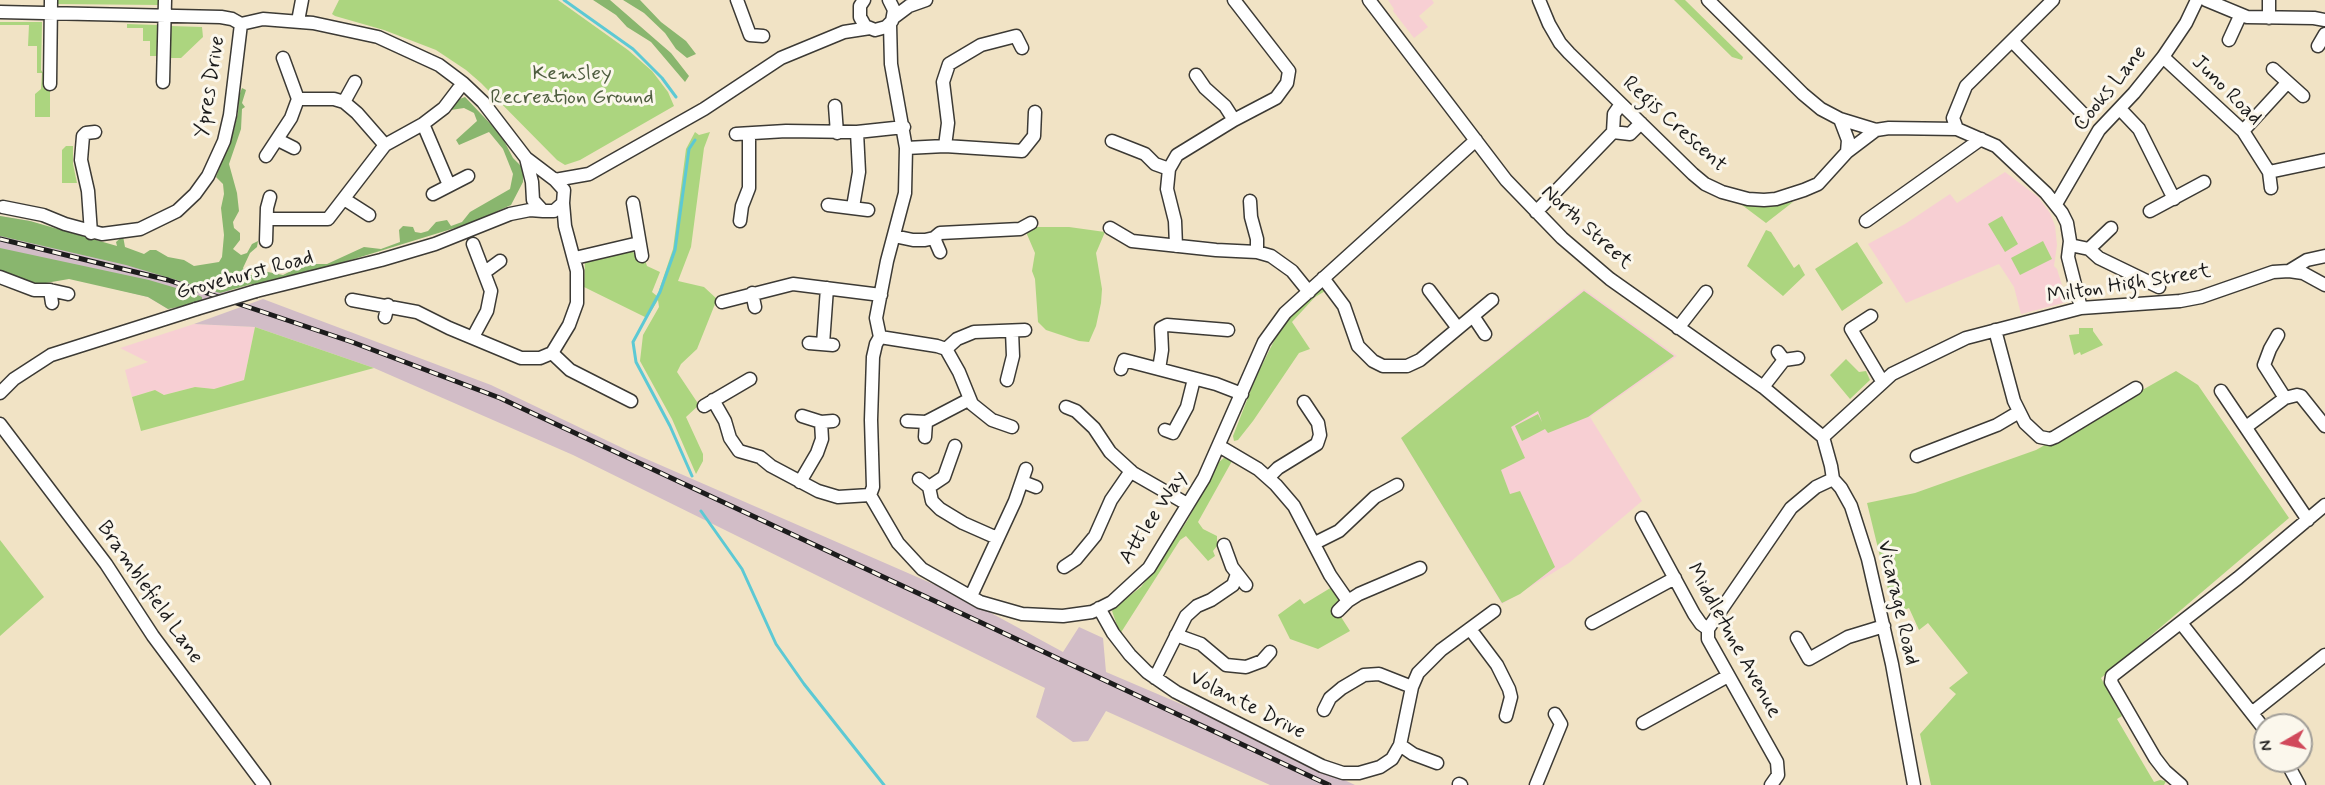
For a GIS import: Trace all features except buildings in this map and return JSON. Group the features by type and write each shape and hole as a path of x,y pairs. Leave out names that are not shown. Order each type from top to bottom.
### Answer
{"street":[{"path":"50,84 51,0"},
{"path":"162,82 165,0"},
{"path":"298,21 302,0"},
{"path":"737,0 750,35 763,36"},
{"path":"750,379 709,403 725,421 730,438 739,451 760,457 771,466 818,492 838,497 870,495 873,487 871,420 873,357 880,337 876,318 905,193 906,148 891,64 891,21 894,10 889,0"},
{"path":"544,211 554,211 589,174 704,109 781,58 844,32 882,29 909,6 926,0"},
{"path":"1176,246 1175,220 1167,189 1169,169 1177,155 1234,120 1276,98 1287,84 1289,71 1234,0"},
{"name":"North Street","path":"1369,0 1506,180 1536,212 1597,268 1763,387 1823,437"},
{"name":"Regis Crescent","path":"1539,0 1560,43 1705,184 1722,192 1748,199 1776,199 1804,190 1818,183 1847,152 1876,130"},
{"path":"1708,0 1803,94 1840,119 1876,130 1889,128 1957,129 1996,146 2056,204 2067,223 2070,245 2068,257 2081,308"},
{"path":"1957,129 1953,118 1966,86 2053,0"},
{"name":"Cooks Lane","path":"2056,204 2099,130 2120,109 2163,57 2186,23 2197,0"},
{"path":"2206,0 2240,15 2325,20"},
{"path":"2269,0 2269,18"},
{"path":"861,4 862,22 871,29 883,46 891,64"},
{"path":"844,32 861,4"},
{"path":"0,12 221,16 241,24 263,19 298,21 378,37 439,65 463,83 483,102 526,158 563,187 565,226 575,258 578,289 574,313 552,352 540,358 521,358 417,312 386,311 352,300"},
{"path":"2229,40 2240,15"},
{"name":"Ypres Drive","path":"3,207 43,215 92,233 138,229 158,222 177,211 208,176 221,149 230,115 241,24"},
{"path":"2318,46 2325,34"},
{"path":"945,146 948,123 943,82 949,64 981,45 1018,37"},
{"path":"2013,42 2085,116"},
{"name":"Juno Road","path":"2163,57 2242,130 2269,172 2271,188"},
{"path":"266,156 291,118 298,99 283,58"},
{"path":"2273,69 2303,96"},
{"path":"1196,75 1205,88 1225,106 1234,120"},
{"path":"344,102 355,82"},
{"path":"267,219 328,219 385,145 423,124 444,108 463,83"},
{"path":"2242,130 2287,83"},
{"path":"298,99 334,99 344,102 357,112 385,145"},
{"path":"1536,212 1614,132 1614,114 1621,104"},
{"path":"835,106 837,133"},
{"path":"2120,109 2139,129 2174,199"},
{"path":"906,148 945,146 1022,151 1031,143 1034,136 1035,112"},
{"path":"1840,119 1848,140 1847,152"},
{"path":"1614,132 1630,134 1641,123"},
{"path":"423,124 449,184"},
{"path":"1022,127 1035,126"},
{"path":"736,134 786,131 837,133 903,127"},
{"path":"92,233 88,191 81,160 83,136 86,133 95,132"},
{"path":"853,207 859,172 857,132"},
{"path":"740,221 736,206 749,188 749,134"},
{"path":"1866,221 1981,139"},
{"path":"278,140 294,148"},
{"name":"Attlee Way","path":"870,495 898,543 922,569 961,593 988,605 1022,614 1063,616 1099,609 1122,595 1149,568 1204,478 1263,342 1285,313 1476,140"},
{"path":"1112,141 1145,154 1155,164 1169,169"},
{"path":"526,158 536,206 544,211 570,242"},
{"path":"2269,172 2325,160"},
{"path":"532,193 540,181 589,174"},
{"path":"433,194 468,176"},
{"path":"2150,211 2204,182"},
{"name":"Grovehurst Road","path":"510,214 532,193"},
{"path":"266,240 270,197"},
{"path":"344,199 369,215"},
{"path":"1250,201 1257,252"},
{"path":"575,258 641,250 633,203"},
{"path":"828,205 868,210"},
{"name":"Grovehurst Road","path":"0,393 14,379 51,355 256,291 381,260 444,240 510,214 530,210 544,211"},
{"path":"894,236 913,240 934,238 940,233 957,231 1020,229 1030,223"},
{"path":"1110,228 1132,241 1257,252 1271,256 1283,264 1309,292"},
{"path":"2089,249 2110,228"},
{"path":"934,238 940,252"},
{"path":"473,244 490,285 487,311 473,337"},
{"path":"2070,245 2089,249 2099,258 2159,287"},
{"name":"Milton High Street","path":"1823,437 1882,381 1903,367 1946,346 1995,330 2081,308 2193,299 2229,289 2273,272 2289,271 2307,260 2325,256"},
{"path":"485,272 500,261"},
{"path":"2289,271 2302,273 2325,285"},
{"path":"0,278 51,297 68,294"},
{"path":"1323,278 1344,306 1358,346 1383,366 1407,366 1420,360 1492,300"},
{"path":"722,302 793,284 880,295"},
{"path":"809,343 828,344 827,288"},
{"path":"1429,290 1457,327"},
{"path":"1678,328 1705,291"},
{"path":"752,294 755,307"},
{"path":"1473,316 1485,334"},
{"path":"1871,316 1851,329 1882,381"},
{"path":"1159,369 1162,350 1161,328 1167,325 1228,330"},
{"path":"946,349 957,339 974,332 1018,330 1007,380"},
{"path":"1995,330 2008,386 2019,412 2035,434 2044,439 2050,439 2136,388"},
{"path":"2278,335 2264,365 2285,398"},
{"path":"880,337 946,349 976,410 992,420 1012,427"},
{"path":"552,352 570,370 631,401"},
{"path":"1763,387 1781,356 1798,358"},
{"path":"1121,369 1124,360 1216,384 1242,394"},
{"path":"1166,430 1173,434 1187,407 1194,379"},
{"path":"615,392 620,380"},
{"path":"2221,391 2308,520"},
{"path":"2246,428 2285,398 2295,395 2301,396 2325,426"},
{"path":"907,421 926,422 969,399"},
{"path":"1269,477 1278,468 1317,444 1320,435 1318,423 1304,402"},
{"path":"1066,407 1076,411 1095,428 1110,452 1131,471 1187,504"},
{"path":"1917,456 1997,425 2019,412"},
{"path":"800,482 817,453 827,422 802,416"},
{"path":"925,437 926,422"},
{"name":"Bramblefield Lane","path":"0,424 106,564 153,636 264,785"},
{"name":"Vicarage Road","path":"1823,437 1832,466 1833,479 1845,495 1856,519 1868,559 1907,737 1914,785"},
{"path":"929,487 944,477 955,446"},
{"path":"1219,446 1239,456 1269,477 1294,506 1330,575 1348,601"},
{"path":"971,596 1023,482 1026,469"},
{"path":"1064,567 1080,561 1095,536 1111,500 1131,471"},
{"path":"919,478 929,487 932,501 940,509 963,523 997,538"},
{"path":"1708,629 1791,508 1816,487 1833,479"},
{"path":"1023,482 1036,487"},
{"path":"1314,543 1339,531 1375,497 1397,485"},
{"path":"2181,785 2165,771 2155,758 2111,682 2112,676 2325,505"},
{"name":"Middletune Avenue","path":"1642,518 1694,614 1708,629 1708,639 1777,762 1778,775 1771,785"},
{"path":"1224,545 1237,574 1246,585"},
{"path":"1338,611 1348,601 1420,567"},
{"path":"1155,678 1193,602 1211,600 1233,585 1237,574"},
{"path":"1592,623 1675,578"},
{"name":"Volante Drive","path":"1099,609 1113,633 1130,655 1155,678 1176,692 1322,766 1343,773 1359,773 1380,767 1392,759 1400,746"},
{"path":"1437,763 1413,754 1400,746 1412,687 1418,674 1429,660 1494,611"},
{"path":"2181,622 2253,712 2325,655"},
{"path":"1797,638 1809,659 1842,640 1865,630 1884,626"},
{"path":"1470,629 1497,665 1511,695 1506,716"},
{"path":"1176,635 1201,644 1226,665 1246,667 1262,661 1270,652"},
{"path":"1324,710 1330,698 1365,675 1378,674 1412,687"},
{"path":"1643,723 1728,676"},
{"path":"1536,785 1561,724 1555,714"}],"shaded area":[{"path":"1388,0 1432,0 1434,3 1419,16 1428,27 1414,38 1393,11"},
{"path":"2005,172 2038,197 2050,213 2055,226 2057,245 2054,266 2057,269 2067,302 2021,314 2014,287 1999,264 1906,303 1868,244 1905,224 1950,194 1957,203"},
{"path":"0,216 30,221 225,286 231,291 202,302 168,309 148,297 0,261"},
{"path":"1584,289 1677,356 1590,417 1642,501 1569,563 1502,604 1401,438"},
{"path":"263,299 491,385 635,454 956,594 1063,652 1079,627 1103,638 1106,672 1195,710 1355,785 1270,785 1106,711 1088,741 1073,742 1036,717 1045,688 573,455 374,368 255,327 194,324"},
{"path":"194,324 255,327 244,380 214,389 195,387 164,395 155,390 132,397 125,370 148,362 120,348"}],"green space":[{"path":"57,0 158,0 158,5 57,4"},
{"name":"Kemsley Recreation Ground","path":"339,0 558,0 628,50 652,71 668,92 674,106 580,160 565,165 557,160 466,70 436,50 384,30 335,16 332,14"},
{"path":"593,0 610,0 671,53 689,76 685,82 651,42 627,27 616,15"},
{"path":"623,0 640,0 661,22 686,41 696,54 687,58 644,13"},
{"path":"1674,0 1685,0 1743,57 1742,60 1732,57"},
{"path":"0,22 42,22 41,70 44,74 43,88 50,89 50,117 35,117 35,94 41,89 42,73 37,73 37,46 28,46 29,25 0,25"},
{"path":"127,24 157,25 157,56 150,56 150,41 143,41 143,28 127,28"},
{"path":"171,26 202,27 203,37 181,58 170,58"},
{"path":"242,88 246,90 242,103 245,107 242,109 241,129 229,164 239,211 233,222 234,228 240,233 240,240 233,249 241,255 247,253 252,244 258,241 257,247 250,253 243,268 246,275 254,275 263,271 283,275 305,264 327,264 364,247 381,249 400,242 399,230 403,226 413,227 415,232 421,233 428,231 436,222 447,220 451,226 462,222 470,212 510,189 513,174 503,149 489,132 459,145 456,140 477,121 474,113 464,108 451,110 450,105 454,101 465,97 501,135 513,158 523,168 523,182 511,205 471,223 268,284 252,284 220,293 126,265 0,236 0,216 30,221 117,246 116,242 123,236 125,247 144,254 150,250 156,250 194,266 219,262 222,257 224,235 221,208 224,194 223,184 216,177 234,130"},
{"path":"695,132 699,135 710,132 704,148 691,247 678,281 704,287 717,299 697,349 681,364 677,372 699,405 686,417 703,454 703,461 696,474 672,419 640,361 643,335 659,307 658,300 647,318 584,287 585,261 632,250 639,262 645,260 647,266 660,272 652,292 657,296 673,249 686,149"},
{"path":"66,146 73,146 73,164 77,183 62,183 62,150"},
{"path":"1793,202 1766,223 1742,205 1768,206"},
{"path":"2002,216 2018,244 2005,252 1988,224"},
{"path":"1032,227 1069,227 1105,232 1096,253 1102,289 1101,303 1096,326 1089,342 1046,330 1038,322 1035,279 1032,271 1035,253 1026,232"},
{"path":"1766,230 1771,232 1794,268 1799,264 1805,275 1783,296 1747,266"},
{"path":"2043,241 2052,259 2020,275 2011,258"},
{"path":"1857,242 1883,283 1842,311 1815,269"},
{"path":"0,248 149,280 193,293 202,297 202,302 168,309 148,297 69,279 40,284 0,274"},
{"path":"1324,285 1327,290 1315,297 1292,322 1310,349 1299,353 1253,421 1238,440 1234,441 1233,436 1256,377 1281,327 1298,307"},
{"path":"1584,291 1674,356 1588,417 1548,433 1545,429 1522,441 1515,426 1538,414 1542,422 1538,411 1511,427 1525,458 1501,470 1510,494 1520,491 1555,567 1520,594 1502,603 1401,438"},
{"path":"255,327 374,368 141,431 132,397 155,390 164,395 195,387 214,389 244,380"},
{"path":"2079,328 2093,328 2103,345 2081,355 2080,352 2074,355 2069,335 2079,334"},
{"path":"1846,359 1859,372 1866,371 1870,380 1850,399 1830,375"},
{"path":"2176,371 2198,385 2289,518 2101,678 2122,716 2117,719 2154,782 2166,781 2164,785 1931,785 1920,734 1956,694 1949,688 1968,673 1928,623 1919,630 1909,608 1894,614 1867,503 1915,493 2036,450"},
{"path":"1225,457 1231,458 1232,461 1198,522 1203,529 1217,536 1217,546 1213,551 1215,556 1208,561 1186,536 1180,540 1120,634 1112,611 1141,587 1160,562 1187,521 1219,462"},
{"path":"0,540 44,597 0,636"},
{"path":"1332,587 1341,601 1334,606 1350,631 1318,649 1290,639 1278,615 1300,599 1304,604"}],"waterway":[{"path":"564,0 633,49 662,78 676,97"},
{"path":"692,476 670,426 636,362 633,342 660,292 675,250 689,149 695,140"},
{"path":"701,511 742,569 776,644 804,684 884,785"}],"railway":[{"path":"0,239 168,280 352,342 500,398 1329,785"}]}
